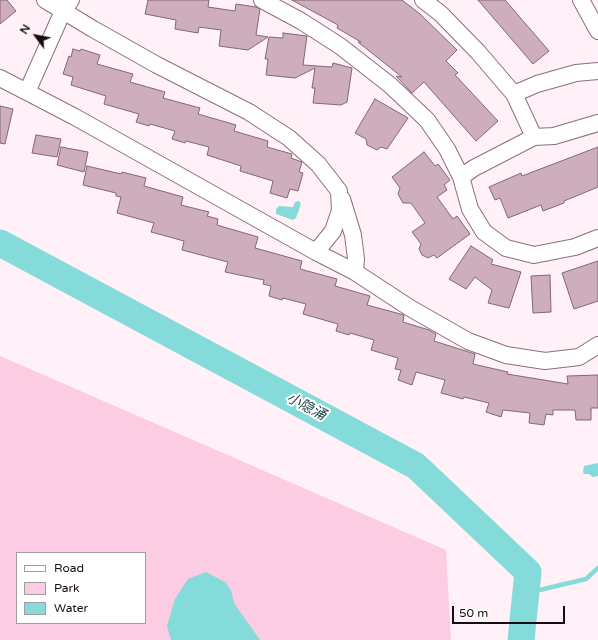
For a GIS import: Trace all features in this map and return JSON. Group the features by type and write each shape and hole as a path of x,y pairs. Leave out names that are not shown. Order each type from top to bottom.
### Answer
{"street":[{"path":"45,0 67,5 93,29 157,65 249,112 289,138 318,164 339,192 353,235 356,259 355,272"},
{"path":"262,0 301,21 340,46 390,85 427,120 447,149 461,176 470,209 484,232 506,248 534,255 575,247 598,238"},
{"path":"423,0 440,14 478,52 514,94 534,136"},
{"path":"581,0 598,31"},
{"path":"28,92 67,5"},
{"path":"514,94 536,84 576,73 598,71"},
{"path":"0,78 75,117 316,252 355,272 410,308 468,341 506,355 544,361 579,357 598,345"},
{"path":"461,176 534,136 554,136 598,122"},
{"path":"316,252 333,231 340,210 339,192"}],"green space":[{"path":"0,356 446,550 451,640 0,640"}],"water":[{"path":"299,201 301,204 296,218 293,220 276,214 276,209 279,206 293,207 295,202"},
{"path":"598,463 598,476 593,477 589,474 584,474 584,466"},
{"path":"206,572 225,582 231,590 234,603 260,640 171,640 167,626 175,599 188,579"}],"building":[{"path":"0,0 7,0 16,11 0,24"},
{"path":"148,0 209,0 208,7 235,11 236,4 256,7 260,9 256,35 268,37 248,50 219,46 221,30 199,27 198,33 175,29 176,20 145,14"},
{"path":"292,0 402,0 420,14 457,50 446,61 458,73 455,75 498,121 476,141 424,82 412,93 396,76 402,77 358,42 361,42 337,28 338,25"},
{"path":"478,0 505,0 549,51 533,64"},
{"path":"283,33 307,36 303,65 332,67 333,63 352,68 347,102 341,105 313,103 315,88 312,88 315,68 295,78 266,75 268,59 265,59 269,37 283,38"},
{"path":"73,49 80,51 81,49 100,55 97,64 133,74 130,82 165,92 163,98 200,108 198,114 236,125 234,131 268,141 267,147 292,154 291,158 302,162 299,172 303,173 298,191 290,189 287,198 270,193 273,181 240,171 241,166 207,155 209,147 172,139 175,131 136,122 139,114 104,104 106,96 71,85 73,77 63,74"},
{"path":"375,99 408,118 387,149 381,147 377,150 367,145 366,139 355,133"},
{"path":"0,106 13,109 5,144 0,143"},
{"path":"36,135 61,139 57,157 32,153"},
{"path":"61,147 88,152 84,172 57,165"},
{"path":"598,147 598,187 543,211 541,205 508,218 500,198 495,200 489,187 521,173 522,176"},
{"path":"424,152 435,166 438,164 450,180 444,185 447,190 437,197 453,219 457,216 470,234 437,258 434,255 428,258 422,255 419,249 421,244 412,232 425,223 411,203 403,203 398,194 400,188 392,177"},
{"path":"87,166 146,178 144,186 183,197 181,205 209,212 207,216 218,219 217,225 258,237 255,248 302,261 300,269 337,279 335,286 370,296 367,305 404,315 403,322 429,330 436,334 434,341 475,354 473,364 508,372 507,374 568,384 567,376 598,375 598,408 591,408 591,420 576,420 575,410 553,410 553,415 546,414 544,425 529,423 530,413 503,410 501,417 486,412 489,403 464,397 463,399 441,393 445,380 416,372 412,385 398,380 401,370 395,369 398,358 371,350 374,340 350,333 349,335 336,331 338,324 303,314 306,304 269,296 271,286 263,284 264,280 225,272 228,262 182,250 184,241 151,232 154,223 117,213 121,197 116,196 116,193 83,185"},
{"path":"471,246 493,260 491,264 521,272 509,308 488,303 492,290 475,277 466,289 449,279"},
{"path":"598,261 598,301 574,309 562,273"},
{"path":"550,275 551,312 533,313 531,276"}],"waterway":[{"name":"小隐涌","path":"0,243 416,466 528,572 521,640"},
{"path":"527,593 586,579 598,568"}]}
